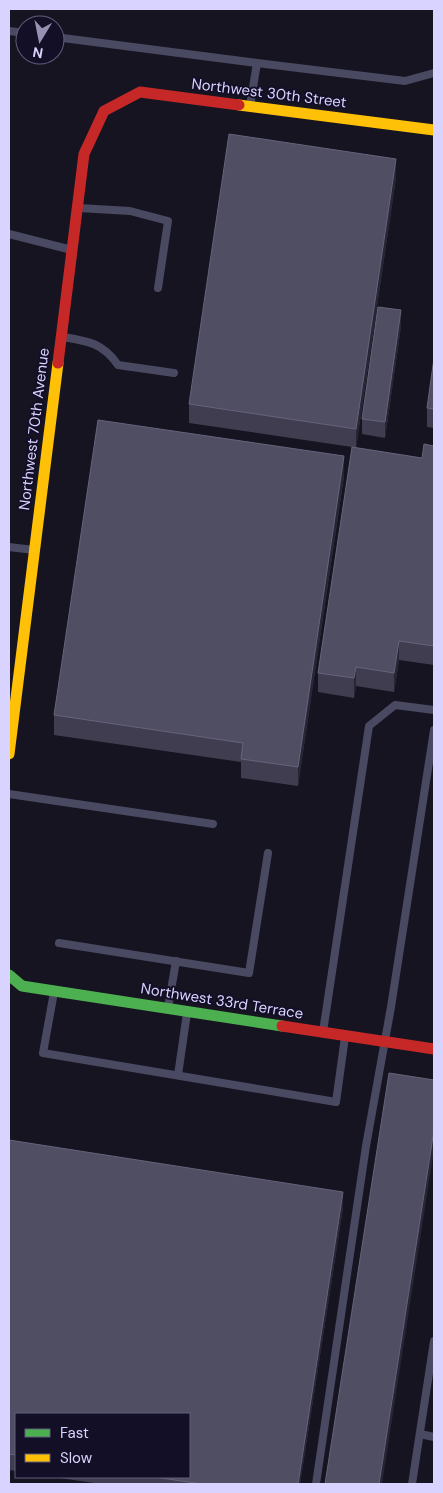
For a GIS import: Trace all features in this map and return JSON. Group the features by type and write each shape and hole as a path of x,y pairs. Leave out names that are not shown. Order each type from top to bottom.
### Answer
{"street":[{"name":"Northwest 30th Street","path":"104,111 140,92 434,130"},
{"name":"Northwest 70th Avenue","path":"9,752 84,154 104,111"},
{"name":"Northwest 33rd Terrace","path":"9,975 22,986 434,1049"}],"lane":[{"path":"65,38 405,81 434,72"},
{"path":"250,106 258,63"},
{"path":"77,208 130,211 168,221 158,288"},
{"path":"9,234 72,250"},
{"path":"61,337 90,341 110,353 118,365 174,373"},
{"path":"9,547 34,550"},
{"path":"323,1032 369,726 395,706 434,710"},
{"path":"316,1484 366,1146 434,730"},
{"path":"9,794 213,824"},
{"path":"59,943 249,973 268,853"},
{"path":"168,1008 176,961"},
{"path":"54,991 43,1053 336,1102 346,1035"},
{"path":"178,1075 188,1011"},
{"path":"412,1484 434,1341"},
{"path":"420,1434 434,1436"}],"building":[{"path":"229,134 396,159 356,429 189,404"},
{"path":"378,307 401,310 385,422 362,419"},
{"path":"434,358 434,409 427,408"},
{"path":"98,420 344,456 298,767 241,759 243,743 54,715"},
{"path":"424,444 434,446 434,646 399,641 394,673 356,667 354,678 318,673 352,447 422,458"},
{"path":"389,1073 434,1080 434,1130 379,1484 325,1484"},
{"path":"9,1140 343,1192 298,1484 202,1484 161,1478 190,1478 190,1413 15,1413 15,1455 9,1454"}],"traffic: fast":[{"path":"9,975 22,986 282,1026"}],"traffic: slow":[{"path":"239,105 434,130"},
{"path":"9,754 58,363"}],"traffic: jam":[{"path":"58,363 84,154 104,111 140,92 239,105"},
{"path":"282,1026 434,1049"}]}
